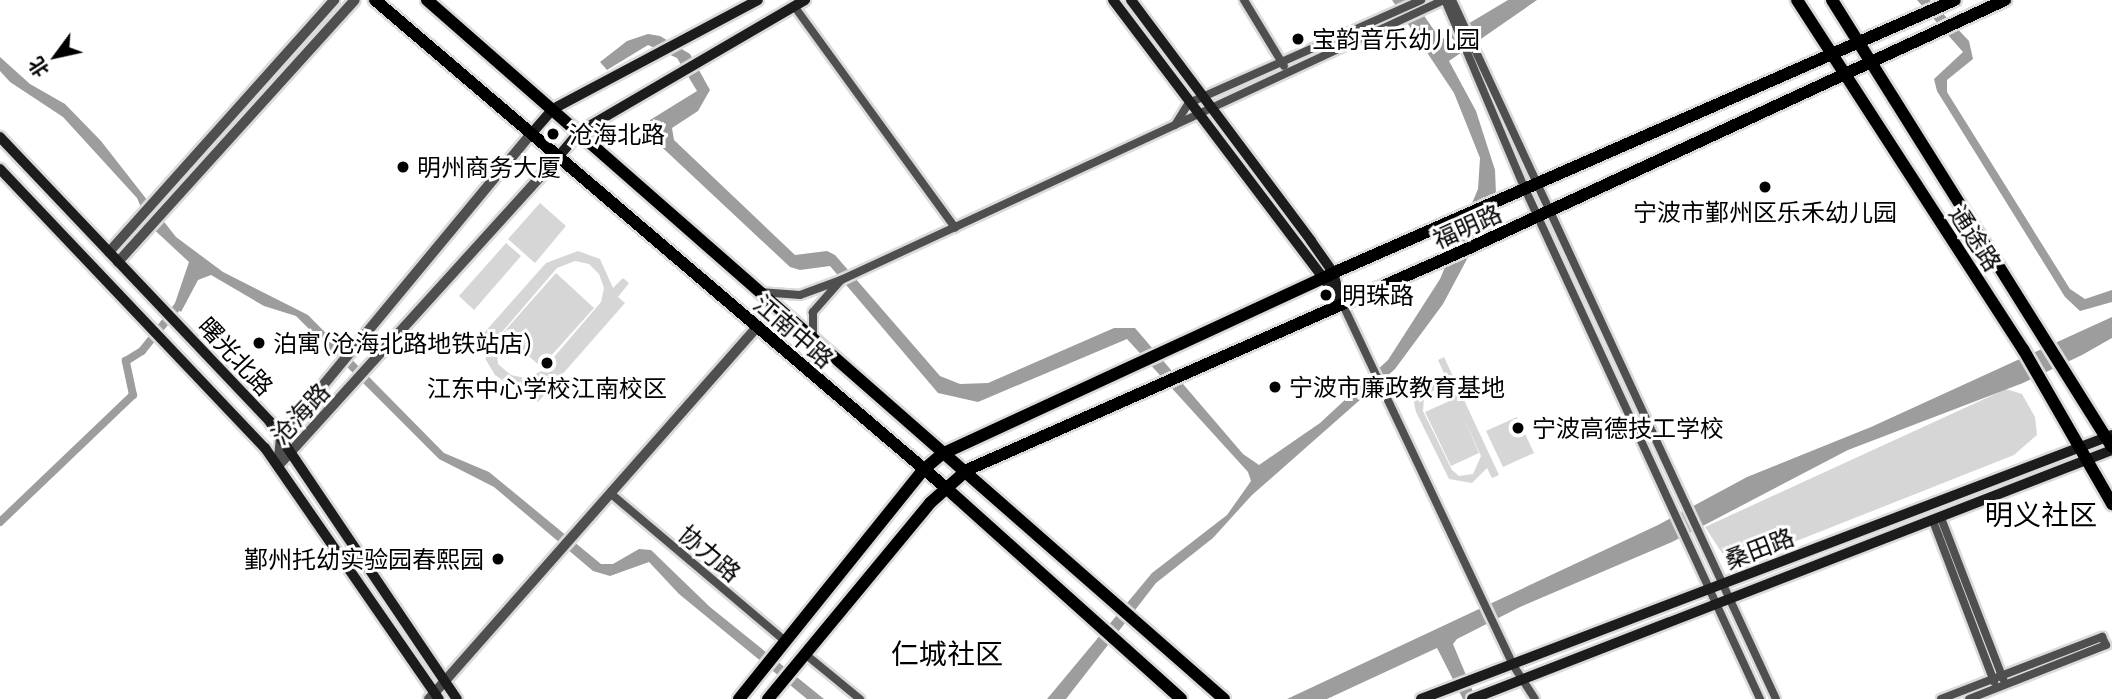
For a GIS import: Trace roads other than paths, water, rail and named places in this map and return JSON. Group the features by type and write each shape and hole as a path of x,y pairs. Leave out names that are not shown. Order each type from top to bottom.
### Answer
{"main road":[{"name":"江南中路","path":"375,0 945,487 1098,628 1181,699"},
{"name":"江南中路","path":"427,0 942,454 967,470 1224,699"},
{"name":"沧海路","path":"532,133 553,109 758,0"},
{"name":"沧海路","path":"559,156 579,132 791,3 804,0"},
{"path":"1131,0 1211,108 1327,276 1342,303"},
{"name":"通途路","path":"1797,0 2040,376 2090,460 2112,504"},
{"name":"通途路","path":"1832,0 2111,442"},
{"name":"福明路","path":"771,696 945,487 967,470 1544,215 2005,0"},
{"name":"福明路","path":"738,699 923,470 942,454 1327,276 1952,1"},
{"path":"1118,2 1189,103 1327,276"},
{"name":"曙光北路","path":"0,137 281,436 457,699"},
{"name":"曙光北路","path":"0,169 278,466 434,697"},
{"name":"桑田路","path":"1421,699 2083,448 2111,442"},
{"name":"桑田路","path":"1472,699 2090,460 2111,442"}],"street":[{"path":"109,252 334,0"},
{"path":"118,262 355,0"},
{"path":"1244,0 1288,71"},
{"path":"759,292 800,295 841,280 1173,128 1399,14 1421,0"},
{"path":"1173,128 1189,103 1399,14 1445,0 1461,25"},
{"path":"1452,0 1530,186 1776,699"},
{"path":"791,3 954,228"},
{"name":"沧海路","path":"278,466 281,436 532,133"},
{"name":"沧海路","path":"278,466 294,453 559,156"},
{"path":"1544,215 1671,508 1760,699"},
{"path":"813,340 813,312 841,280"},
{"path":"1342,303 1513,665 1535,699"},
{"path":"434,697 757,327"},
{"name":"协力路","path":"610,493 785,641"},
{"path":"1937,519 1999,682"},
{"path":"1941,699 1999,682 2106,645 2102,637 1999,682 1969,699"},
{"path":"805,654 860,699"}],"waterway":[{"path":"0,522 133,395 126,361 142,351 182,301"}],"place":[{"name":"宝韵音乐幼儿园","path":"1298,39"},
{"name":"沧海北路","path":"553,134"},
{"name":"明州商务大厦","path":"403,167"},
{"name":"宁波市鄞州区乐禾幼儿园","path":"1765,187"},
{"name":"明珠路","path":"1326,295"},
{"name":"泊寓(沧海北路地铁站店)","path":"259,343"},
{"name":"江东中心学校江南校区","path":"547,363"},
{"name":"宁波市廉政教育基地","path":"1275,387"},
{"name":"宁波高德技工学校","path":"1518,428"},
{"name":"鄞州托幼实验园春熙园","path":"498,559"}],"district":[{"name":"明义社区","path":"2041,514"},
{"name":"仁城社区","path":"947,653"}]}
